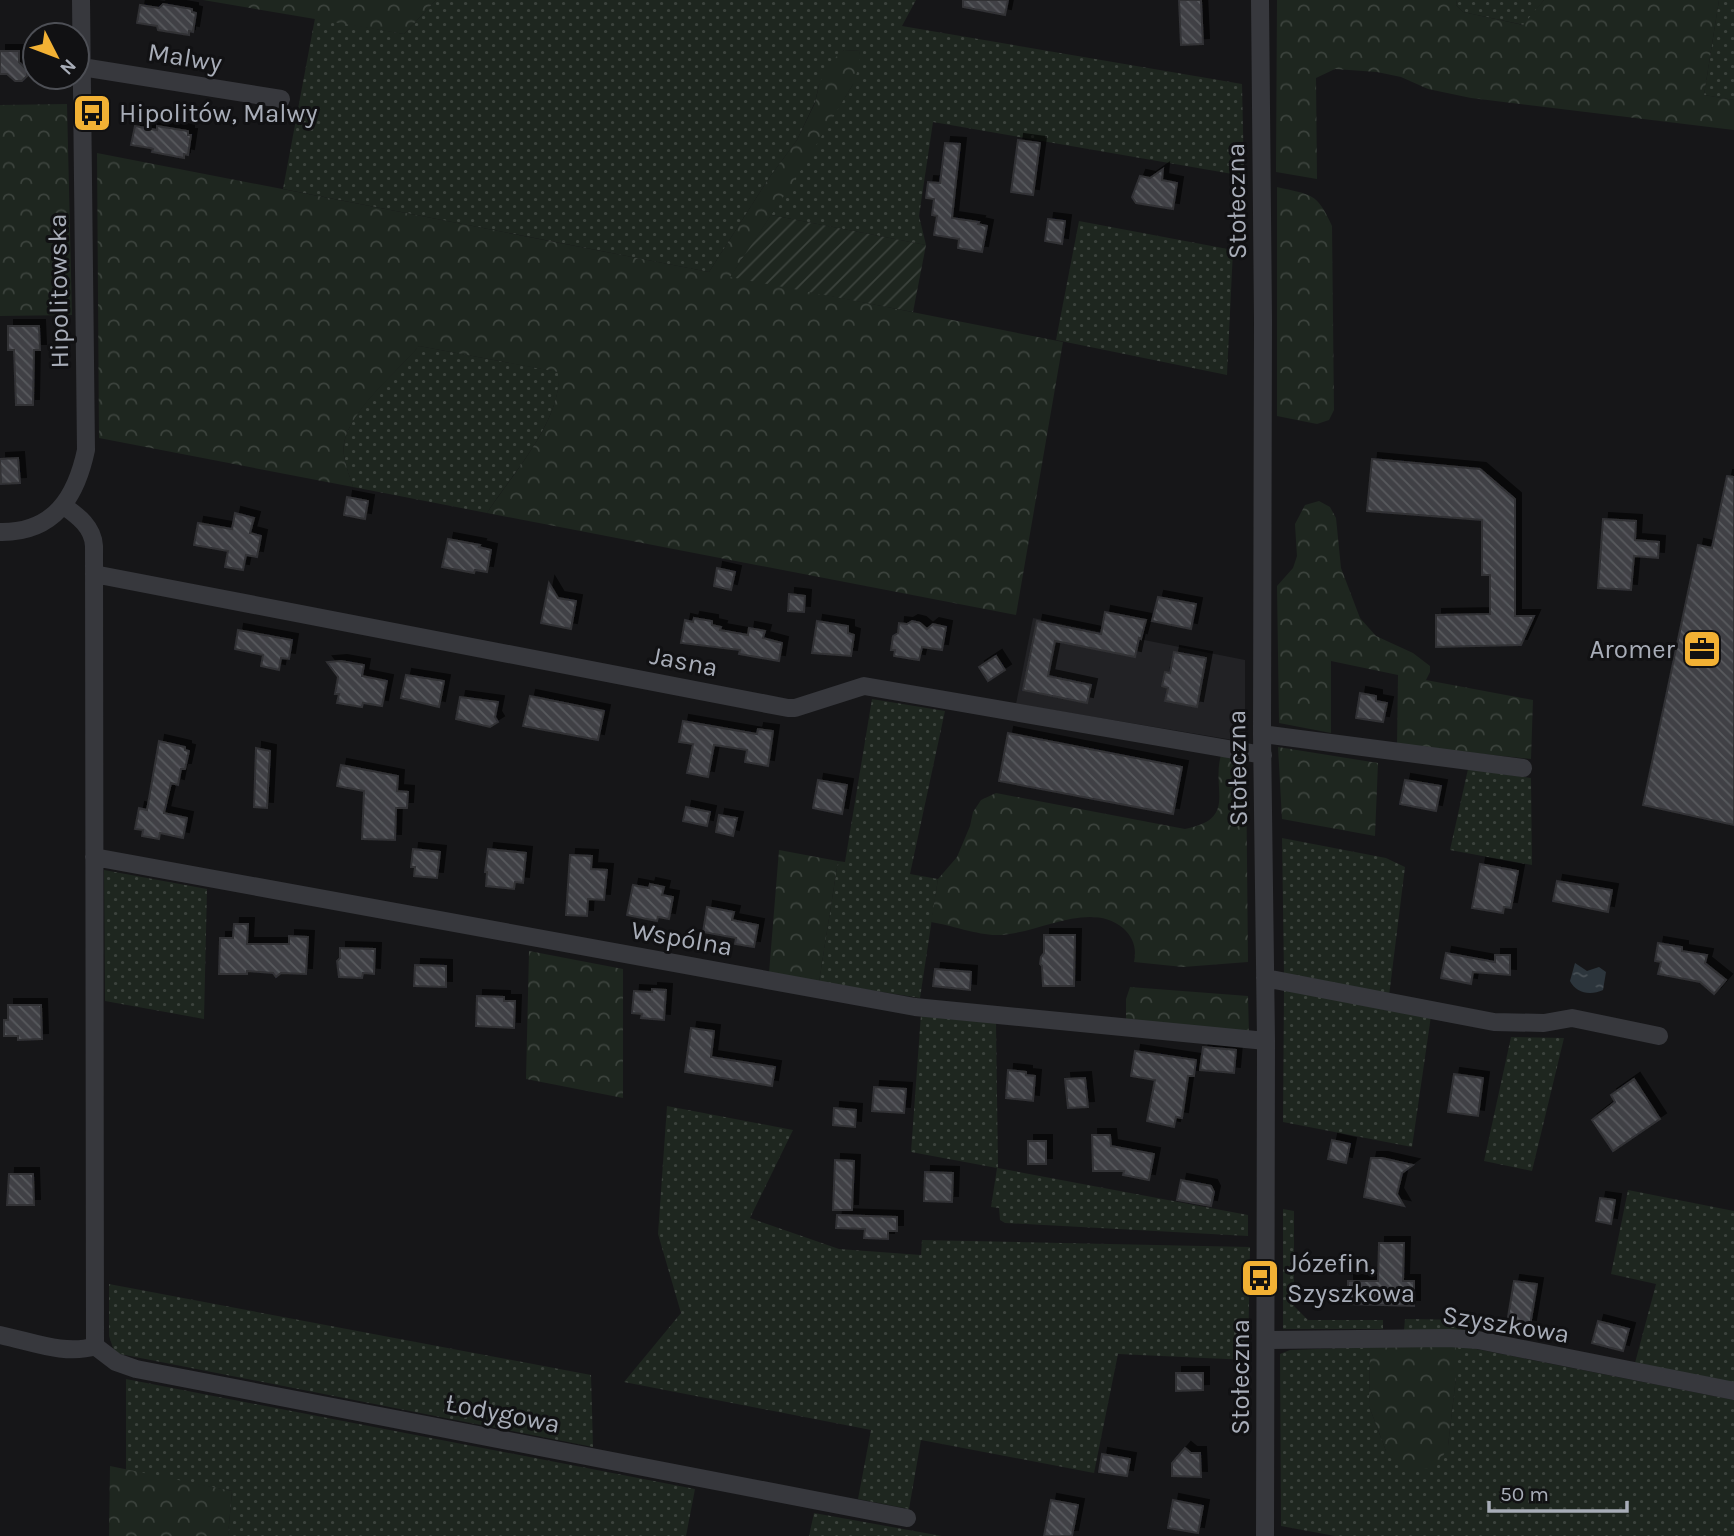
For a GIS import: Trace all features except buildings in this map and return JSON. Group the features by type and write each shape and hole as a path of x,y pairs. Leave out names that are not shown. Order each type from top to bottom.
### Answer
{"street":[{"name":"Hipolitowska","path":"81,0 81,21"},
{"name":"Stołeczna","path":"1260,0 1267,1340 1265,1536"},
{"name":"Malwy","path":"91,68 281,99"},
{"name":"Hipolitowska","path":"0,532 14,532 44,523 64,506 81,475 86,450 82,91"},
{"path":"0,1335 67,1349 82,1350 95,1346 94,538 88,526 64,506"},
{"name":"Jasna","path":"94,574 788,708 864,686 1263,755"},
{"path":"1262,734 1523,768"},
{"name":"Wspólna","path":"94,857 915,1007 1266,1041"},
{"path":"1265,978 1494,1022 1525,1024 1572,1018 1659,1036"},
{"name":"Szyszkowa","path":"1267,1340 1478,1340 1734,1391"},
{"name":"Łodygowa","path":"95,1346 116,1362 136,1369 907,1518"}],"shaded area":[{"path":"1033,618 1245,660 1245,742 1016,704"}],"green space":[{"path":"203,0 436,0 404,34"},
{"path":"436,0 916,0 902,26 1242,84 1244,176 933,122 919,216 926,245 771,215 852,86 860,51 844,50 819,85 815,102 797,140 769,178 709,272 283,189 315,18 404,34"},
{"path":"1277,0 1457,0 1456,5 1463,12 1523,25 1544,0 1719,0 1704,95 1734,100 1734,130 1471,98 1428,89 1401,77 1335,69 1316,78 1317,179 1276,172"},
{"path":"1457,0 1544,0 1524,25 1463,12 1456,5"},
{"path":"1719,0 1734,0 1734,100 1704,95"},
{"path":"844,50 860,51 858,70 852,86 801,170 731,276 1063,342 1016,615 487,513 534,446 544,427 558,390 558,372 419,346 367,402 350,427 344,451 353,487 99,438 97,153 709,272 769,178 797,140 815,103 828,64"},
{"path":"67,104 72,315 0,316 0,105"},
{"path":"1277,187 1312,197 1322,207 1332,226 1334,410 1329,420 1317,424 1277,416"},
{"path":"771,215 926,245 913,312 730,277"},
{"path":"1079,221 1233,250 1227,375 1056,340"},
{"path":"419,346 559,372 558,391 544,428 487,513 353,487 344,451 350,426 377,390"},
{"path":"1319,501 1330,507 1336,518 1341,568 1360,618 1376,636 1413,653 1430,666 1426,680 1533,700 1531,759 1397,745 1398,675 1331,661 1331,733 1279,723 1277,586 1293,568 1297,556 1295,524 1305,505"},
{"path":"872,699 945,711 910,874 938,879 920,998 819,982 838,861 845,862"},
{"path":"1278,747 1378,763 1375,836 1282,819"},
{"path":"1221,755 1246,759 1248,962 1183,967 1134,962 1132,939 1126,931 1109,920 1094,917 996,935 931,922 938,879 957,857 973,812 981,800 996,793 1185,829 1212,818 1217,810"},
{"path":"1468,769 1531,778 1532,865 1450,850"},
{"path":"1282,838 1386,858 1405,867 1389,996 1284,976"},
{"path":"779,850 838,861 819,982 769,973"},
{"path":"104,870 207,889 204,1019 105,1001"},
{"path":"529,951 623,969 623,1098 526,1079"},
{"path":"1130,987 1248,996 1249,1034 1126,1020 1126,999"},
{"path":"1284,987 1431,1016 1412,1147 1283,1122"},
{"path":"921,1014 996,1023 998,1168 1248,1215 1248,1236 1005,1223 1000,1220 999,1208 991,1207 997,1168 911,1152"},
{"path":"1511,1037 1564,1038 1532,1171 1484,1161"},
{"path":"667,1106 793,1130 750,1218 839,1249 921,1255 922,1240 1250,1247 1248,1360 1118,1354 1094,1473 921,1440 909,1509 858,1499 871,1430 624,1382 681,1313 658,1234"},
{"path":"1628,1190 1734,1211 1734,1383 1635,1363 1656,1284 1611,1274"},
{"path":"1283,1209 1294,1211 1294,1306 1308,1320 1383,1320 1383,1329 1283,1329"},
{"path":"109,1284 591,1375 593,1447 120,1354 114,1351 109,1336"},
{"path":"1405,1319 1472,1320 1470,1331 1404,1330"},
{"path":"1456,1345 1734,1400 1734,1536 1335,1536 1281,1526 1280,1354 1290,1350 1370,1347 1369,1406 1386,1451 1448,1446 1456,1377"},
{"path":"1456,1345 1456,1377 1448,1446 1441,1460 1429,1469 1409,1469 1395,1463 1386,1451 1369,1406 1370,1347"},
{"path":"126,1379 695,1489 686,1536 228,1536 232,1491 126,1471"},
{"path":"110,1466 232,1491 228,1536 109,1536"},
{"path":"814,1513 942,1536 809,1536"}],"water":[{"path":"1575,963 1587,971 1599,967 1606,972 1603,990 1588,993 1576,988 1570,981"}],"place":[{"name":"Hipolitów, Malwy","path":"92,113"},
{"name":"Aromer","path":"1702,649"},
{"name":"Józefin, Szyszkowa","path":"1260,1278"}]}
